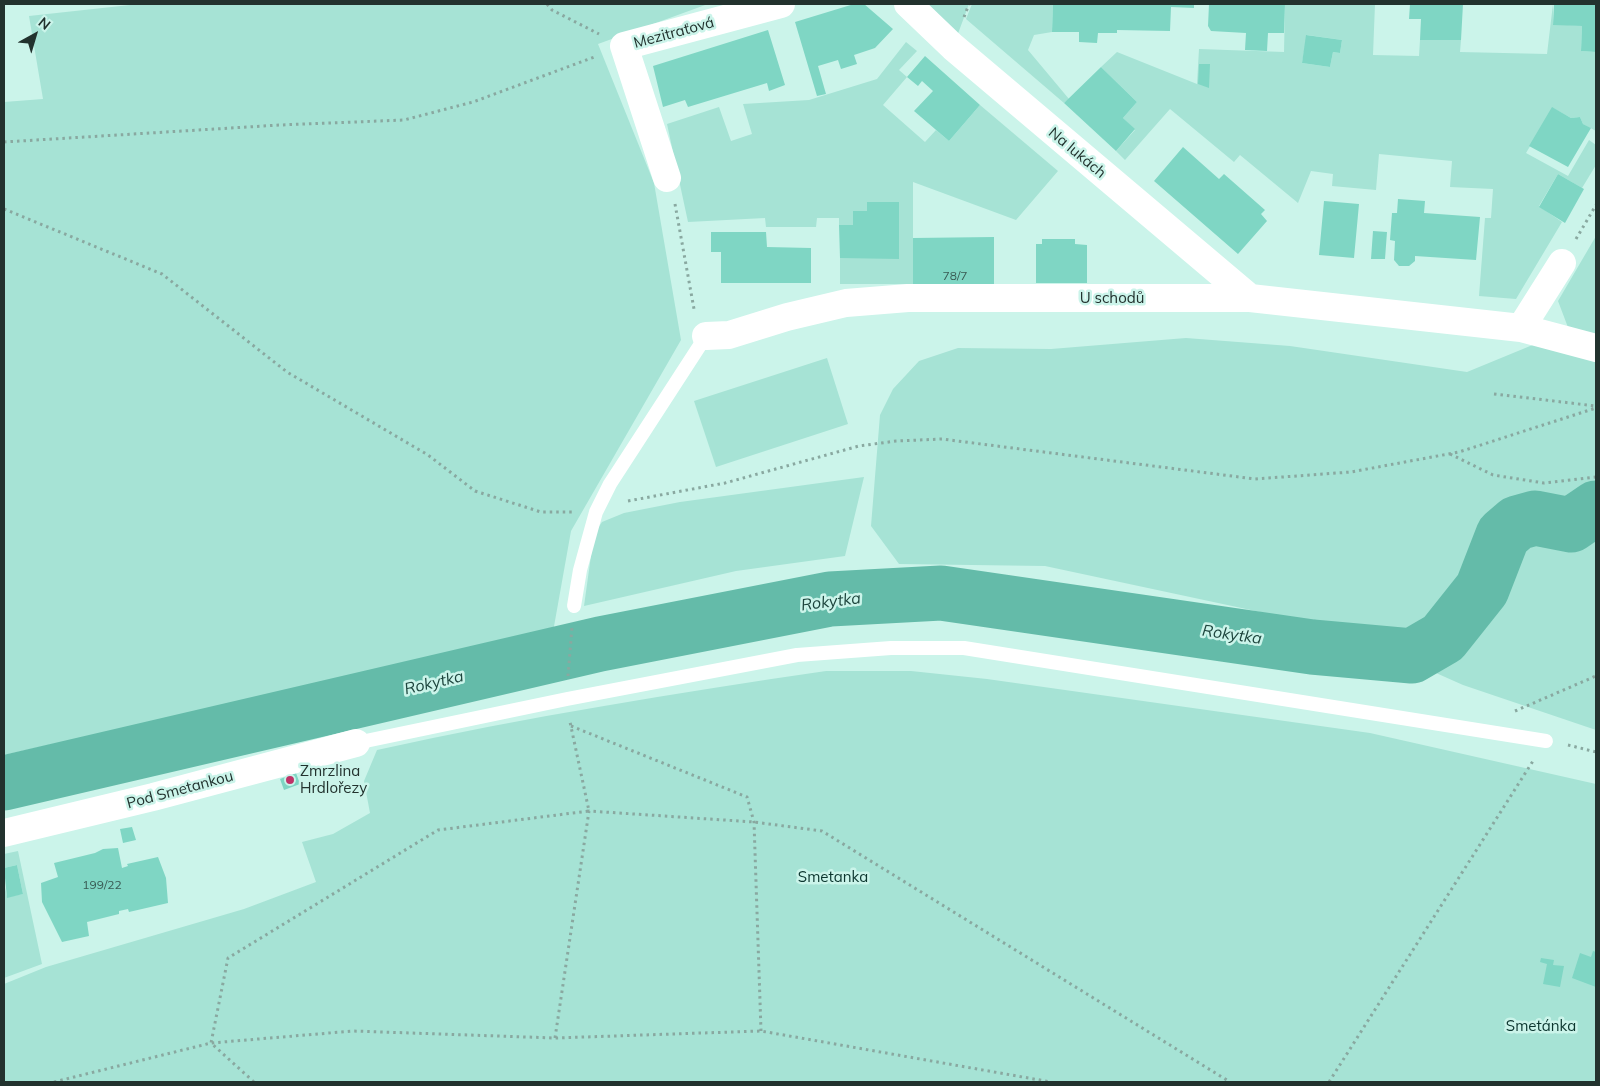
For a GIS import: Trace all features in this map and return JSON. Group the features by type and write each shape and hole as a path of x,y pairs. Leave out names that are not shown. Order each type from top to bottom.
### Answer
{"street":[{"name":"Mezitraťová","path":"624,46 781,4"},
{"name":"Na lukách","path":"908,4 953,47 1250,298"},
{"path":"624,46 667,178"},
{"path":"1521,328 1562,263"},
{"name":"U schodů","path":"706,336 729,335 787,317 846,303 864,301 908,298 1250,298 1521,328 1596,348"},
{"name":"Pod Smetankou","path":"4,833 153,797 356,743"}],"lane":[{"path":"574,606 580,570 596,512 610,484 706,336"},
{"path":"356,743 567,699 797,655 891,648 964,648 1546,741"}],"path":[{"path":"547,4 552,10 624,46"},
{"path":"964,18 969,4"},
{"path":"4,142 280,125 404,120 473,102 624,46"},
{"path":"667,178 674,200 696,321 706,336"},
{"path":"1590,216 1596,205"},
{"path":"4,209 162,274 287,372 428,455 475,491 541,512 596,512 619,502 725,483 859,446 896,441 942,439 1256,480 1351,472 1449,454 1596,407"},
{"path":"1494,394 1596,407"},
{"path":"1449,454 1493,475 1544,483 1596,477"},
{"path":"555,1038 589,811 570,726 567,699 574,606"},
{"path":"1476,730 1553,693 1596,676"},
{"path":"570,726 747,797 754,822 761,1032"},
{"path":"1329,1082 1546,741 1596,752"},
{"path":"211,1043 228,958 438,830 589,811 754,822 822,831 1230,1082"},
{"path":"54,1082 211,1043 353,1031 555,1038 761,1032 1051,1082"},
{"path":"211,1043 254,1082"}],"green space":[{"path":"139,4 708,4 598,44 654,183 681,340 571,531 553,632 4,755 4,102 43,99 29,16"},
{"path":"908,4 969,4 953,47"},
{"path":"972,4 1053,4 1052,32 1034,35 1028,50 1069,99 1064,103 966,19"},
{"path":"1285,4 1375,4 1373,55 1419,56 1420,40 1461,40 1460,52 1547,54 1553,4 1553,24 1582,26 1581,51 1596,52 1596,131 1583,124 1580,117 1571,118 1553,108 1526,153 1568,176 1589,140 1596,145 1596,165 1582,188 1558,174 1539,206 1562,222 1516,299 1479,296 1485,218 1491,218 1493,189 1450,187 1452,161 1379,154 1376,190 1332,186 1333,174 1311,171 1298,203 1240,155 1234,162 1170,109 1125,160 1116,151 1135,130 1123,118 1137,102 1101,67 1117,52 1197,84 1199,49 1284,52","holes":["1307,35 1342,40 1340,53 1333,52 1330,67 1302,63"]},
{"path":"906,42 917,51 899,70 907,77 883,105 925,142 936,130 949,141 980,105 1058,171 1016,220 913,182 913,284 840,284 840,258 899,258 899,202 867,202 867,211 853,211 853,225 839,225 839,218 817,218 816,227 766,227 765,218 688,222 667,124 719,107 731,141 752,134 743,104 809,100 877,79"},
{"path":"1596,236 1596,730 1463,685 1335,628 1045,566 899,564 871,526 880,415 893,389 919,361 958,348 1051,349 1186,338 1290,346 1467,372 1569,330 1558,301"},
{"path":"827,358 848,424 716,467 694,401"},
{"path":"864,477 845,556 736,571 584,606 594,534 602,522 624,513 680,502"},
{"name":"Smetanka","path":"826,671 911,671 987,679 1370,733 1596,784 1596,1082 4,1082 4,984 46,967 244,909 316,882 302,842 333,834 370,813 364,781 377,750 601,706"},
{"path":"18,851 42,964 4,978 4,882 7,897 23,894 17,865 4,868 4,854"}],"building":[{"path":"854,4 864,4 893,29 875,48 854,55 857,64 841,69 838,60 818,66 826,94 817,96 795,22"},
{"path":"1053,4 1194,4 1194,8 1171,7 1170,31 1117,30 1117,33 1098,33 1097,43 1079,42 1079,32 1052,32"},
{"path":"1209,4 1285,4 1284,33 1268,33 1267,51 1245,50 1246,33 1211,31 1208,26"},
{"path":"1410,4 1463,4 1461,40 1420,40 1421,19 1409,19"},
{"path":"1554,4 1596,4 1596,52 1581,51 1582,26 1553,25"},
{"path":"768,30 785,85 769,91 767,83 688,107 685,100 663,107 653,66"},
{"path":"1306,35 1342,40 1340,53 1333,52 1330,67 1302,63"},
{"path":"925,56 980,105 949,141 914,111 933,91 922,81 918,86 907,77"},
{"path":"1199,64 1210,64 1209,88 1198,84"},
{"path":"1101,67 1137,102 1123,118 1135,129 1116,151 1064,103"},
{"path":"1552,107 1571,118 1580,117 1583,124 1591,128 1568,167 1529,146"},
{"path":"1183,147 1219,179 1224,174 1265,210 1261,214 1267,221 1238,254 1154,181"},
{"path":"1558,174 1584,189 1565,223 1539,207"},
{"path":"1398,199 1425,201 1424,213 1480,217 1476,260 1415,256 1415,261 1409,266 1399,266 1394,260 1395,241 1390,240 1392,213 1397,213"},
{"path":"1324,201 1359,204 1354,258 1319,255"},
{"path":"867,202 899,202 899,259 840,258 839,225 853,225 853,211 867,211"},
{"path":"1373,231 1387,232 1385,259 1371,259"},
{"path":"711,232 766,232 767,247 811,248 811,283 721,283 721,252 711,252"},
{"path":"994,237 994,284 913,284 913,238"},
{"path":"1042,239 1075,239 1075,244 1087,245 1087,283 1036,283 1036,244 1042,244"},
{"path":"296,773 300,784 284,790 280,779"},
{"path":"132,827 136,840 123,843 120,829"},
{"path":"118,848 122,868 128,866 127,864 158,857 166,878 168,903 129,912 128,909 119,911 119,914 87,922 89,936 62,942 42,902 41,883 58,877 54,863 95,853 103,849"},
{"path":"17,865 23,894 7,898 4,868"},
{"path":"1593,951 1596,952 1596,987 1572,978 1580,953 1591,957"},
{"path":"1541,958 1554,960 1553,965 1564,966 1560,987 1543,984 1547,964 1540,962"}],"waterway":[{"name":"Rokytka","path":"4,783 600,644 830,599 941,593 1312,647 1412,656 1443,638 1482,589 1503,535 1517,523 1535,518 1571,525 1596,508"}],"place":[{"name":"Zmrzlina Hrdlořezy","path":"290,780"}],"park label":[{"name":"Smetánka","path":"1541,1026"}]}
